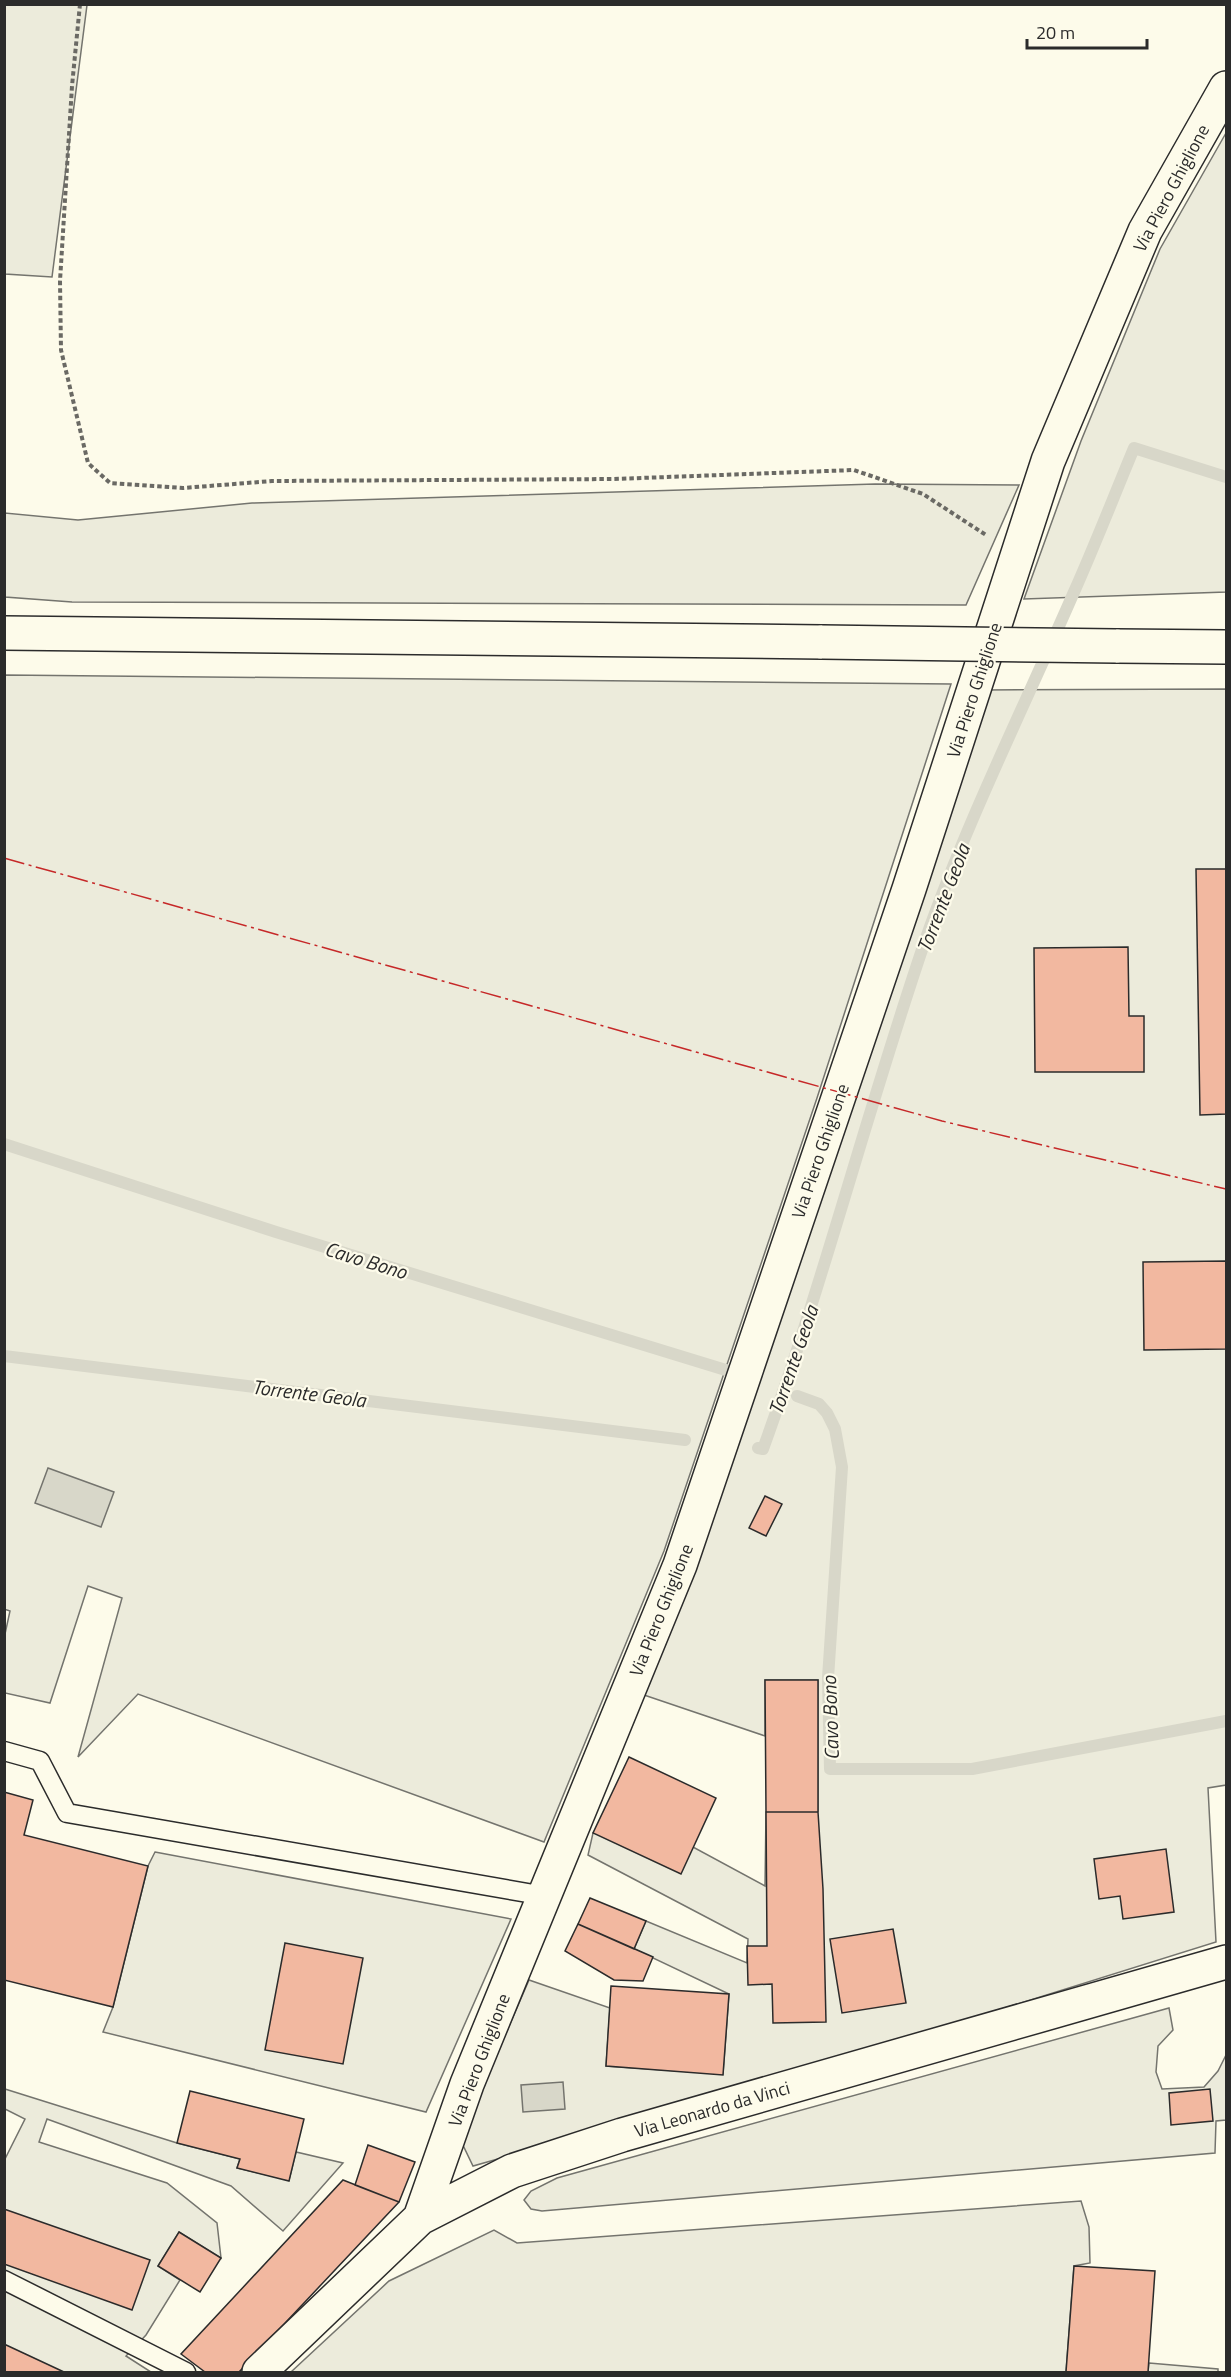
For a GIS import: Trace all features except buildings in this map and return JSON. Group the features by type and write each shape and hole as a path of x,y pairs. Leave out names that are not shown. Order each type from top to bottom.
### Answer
{"main road":[{"name":"Via Piero Ghiglione","path":"420,2218 467,2084 680,1564 909,889 1048,461 1145,231 1227,88"},
{"path":"4,633 1227,646"},
{"name":"Via Leonardo da Vinci","path":"259,2373 420,2218 512,2172 622,2135 1227,1962"}],"lane":[{"path":"4,1751 40,1761 67,1813 545,1896"},
{"path":"4,2280 186,2373"}],"path":[{"path":"80,4 72,86 61,269 61,350 88,463 110,483 183,488 272,481 614,479 854,470 923,494 1018,556"}],"shaded area":[{"path":"4,5 87,5 52,277 5,274"},
{"path":"1226,133 1226,592 1024,599 1081,441 1160,249"},
{"path":"875,484 1019,485 966,605 72,602 5,597 5,513 78,520 252,503"},
{"path":"5,675 951,684 817,1098 664,1551 544,1842 138,1694 78,1757 122,1598 88,1586 50,1703 5,1693 5,1634 10,1611 4,1609"},
{"path":"1226,689 1226,1785 1208,1788 1216,1942 774,2080 473,2166 460,2139 529,1980 610,2008 606,2066 723,2074 729,1994 634,1949 646,1921 747,1963 748,1939 588,1855 593,1833 693,1847 765,1886 766,1812 818,1811 818,1680 765,1680 765,1736 644,1695 984,690"},
{"path":"48,1468 114,1492 101,1527 35,1503"},
{"path":"155,1852 511,1919 426,2112 103,2032 113,2007 148,1866"},
{"path":"1169,2008 1173,2030 1158,2046 1156,2072 1162,2089 1204,2087 1218,2071 1226,2055 1226,2120 1216,2121 1215,2153 542,2211 531,2209 524,2200 531,2191 557,2178"},
{"path":"563,2082 565,2109 523,2112 521,2085"},
{"path":"5,2089 177,2143 240,2159 237,2168 289,2180 296,2152 343,2163 283,2231 231,2186 47,2119 39,2142 167,2183 217,2223 221,2258 179,2232 158,2266 180,2280 146,2335 126,2356 151,2372 5,2372 4,2161 25,2119 5,2109"},
{"path":"1081,2201 1089,2227 1090,2263 1074,2266 1066,2372 291,2372 389,2281 494,2230 517,2243"},
{"path":"1149,2363 1218,2369 1218,2372 1148,2372"}],"waterway":[{"name":"Torrente Geola","path":"758,1448 763,1449 785,1386 905,1002 942,894 978,807 1082,574 1134,448 1226,477"},
{"name":"Cavo Bono","path":"4,1144 276,1232 729,1371"},
{"name":"Torrente Geola","path":"4,1356 685,1440"},
{"name":"Cavo Bono","path":"797,1396 819,1404 827,1413 835,1429 842,1467 828,1678 830,1769 972,1769 1226,1721"}],"power":[{"path":"4,858 942,1121 1226,1189"}]}
